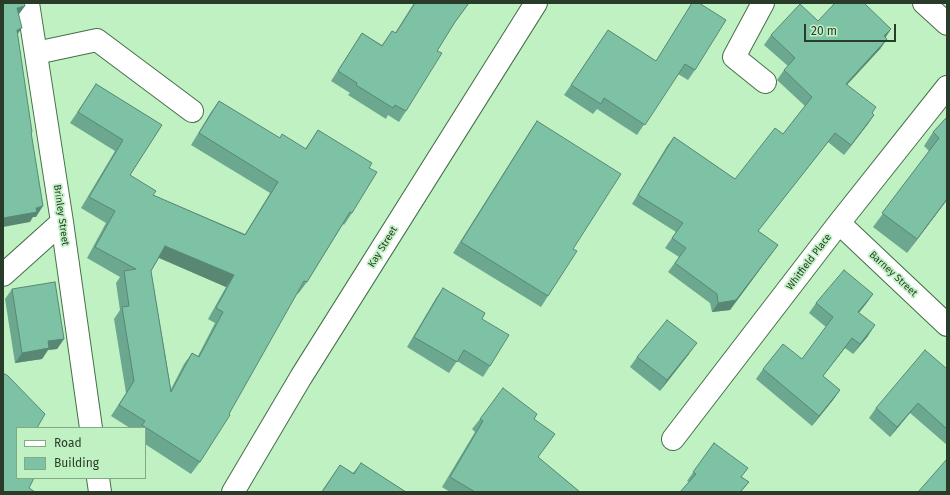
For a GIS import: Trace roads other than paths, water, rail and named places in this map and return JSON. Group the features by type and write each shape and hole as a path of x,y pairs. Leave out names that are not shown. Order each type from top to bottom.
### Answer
{"street":[{"name":"Brinley Street","path":"28,3 62,222 91,427"},
{"name":"Kay Street","path":"233,492 301,377 536,3"},
{"path":"763,3 734,56 765,82"},
{"path":"924,3 947,24"},
{"path":"36,52 97,40 192,112"},
{"name":"Whitfield Place","path":"673,439 839,223 947,87"},
{"path":"3,275 62,222"},
{"name":"Barney Street","path":"839,223 947,325"},
{"path":"98,479 100,492"}]}
